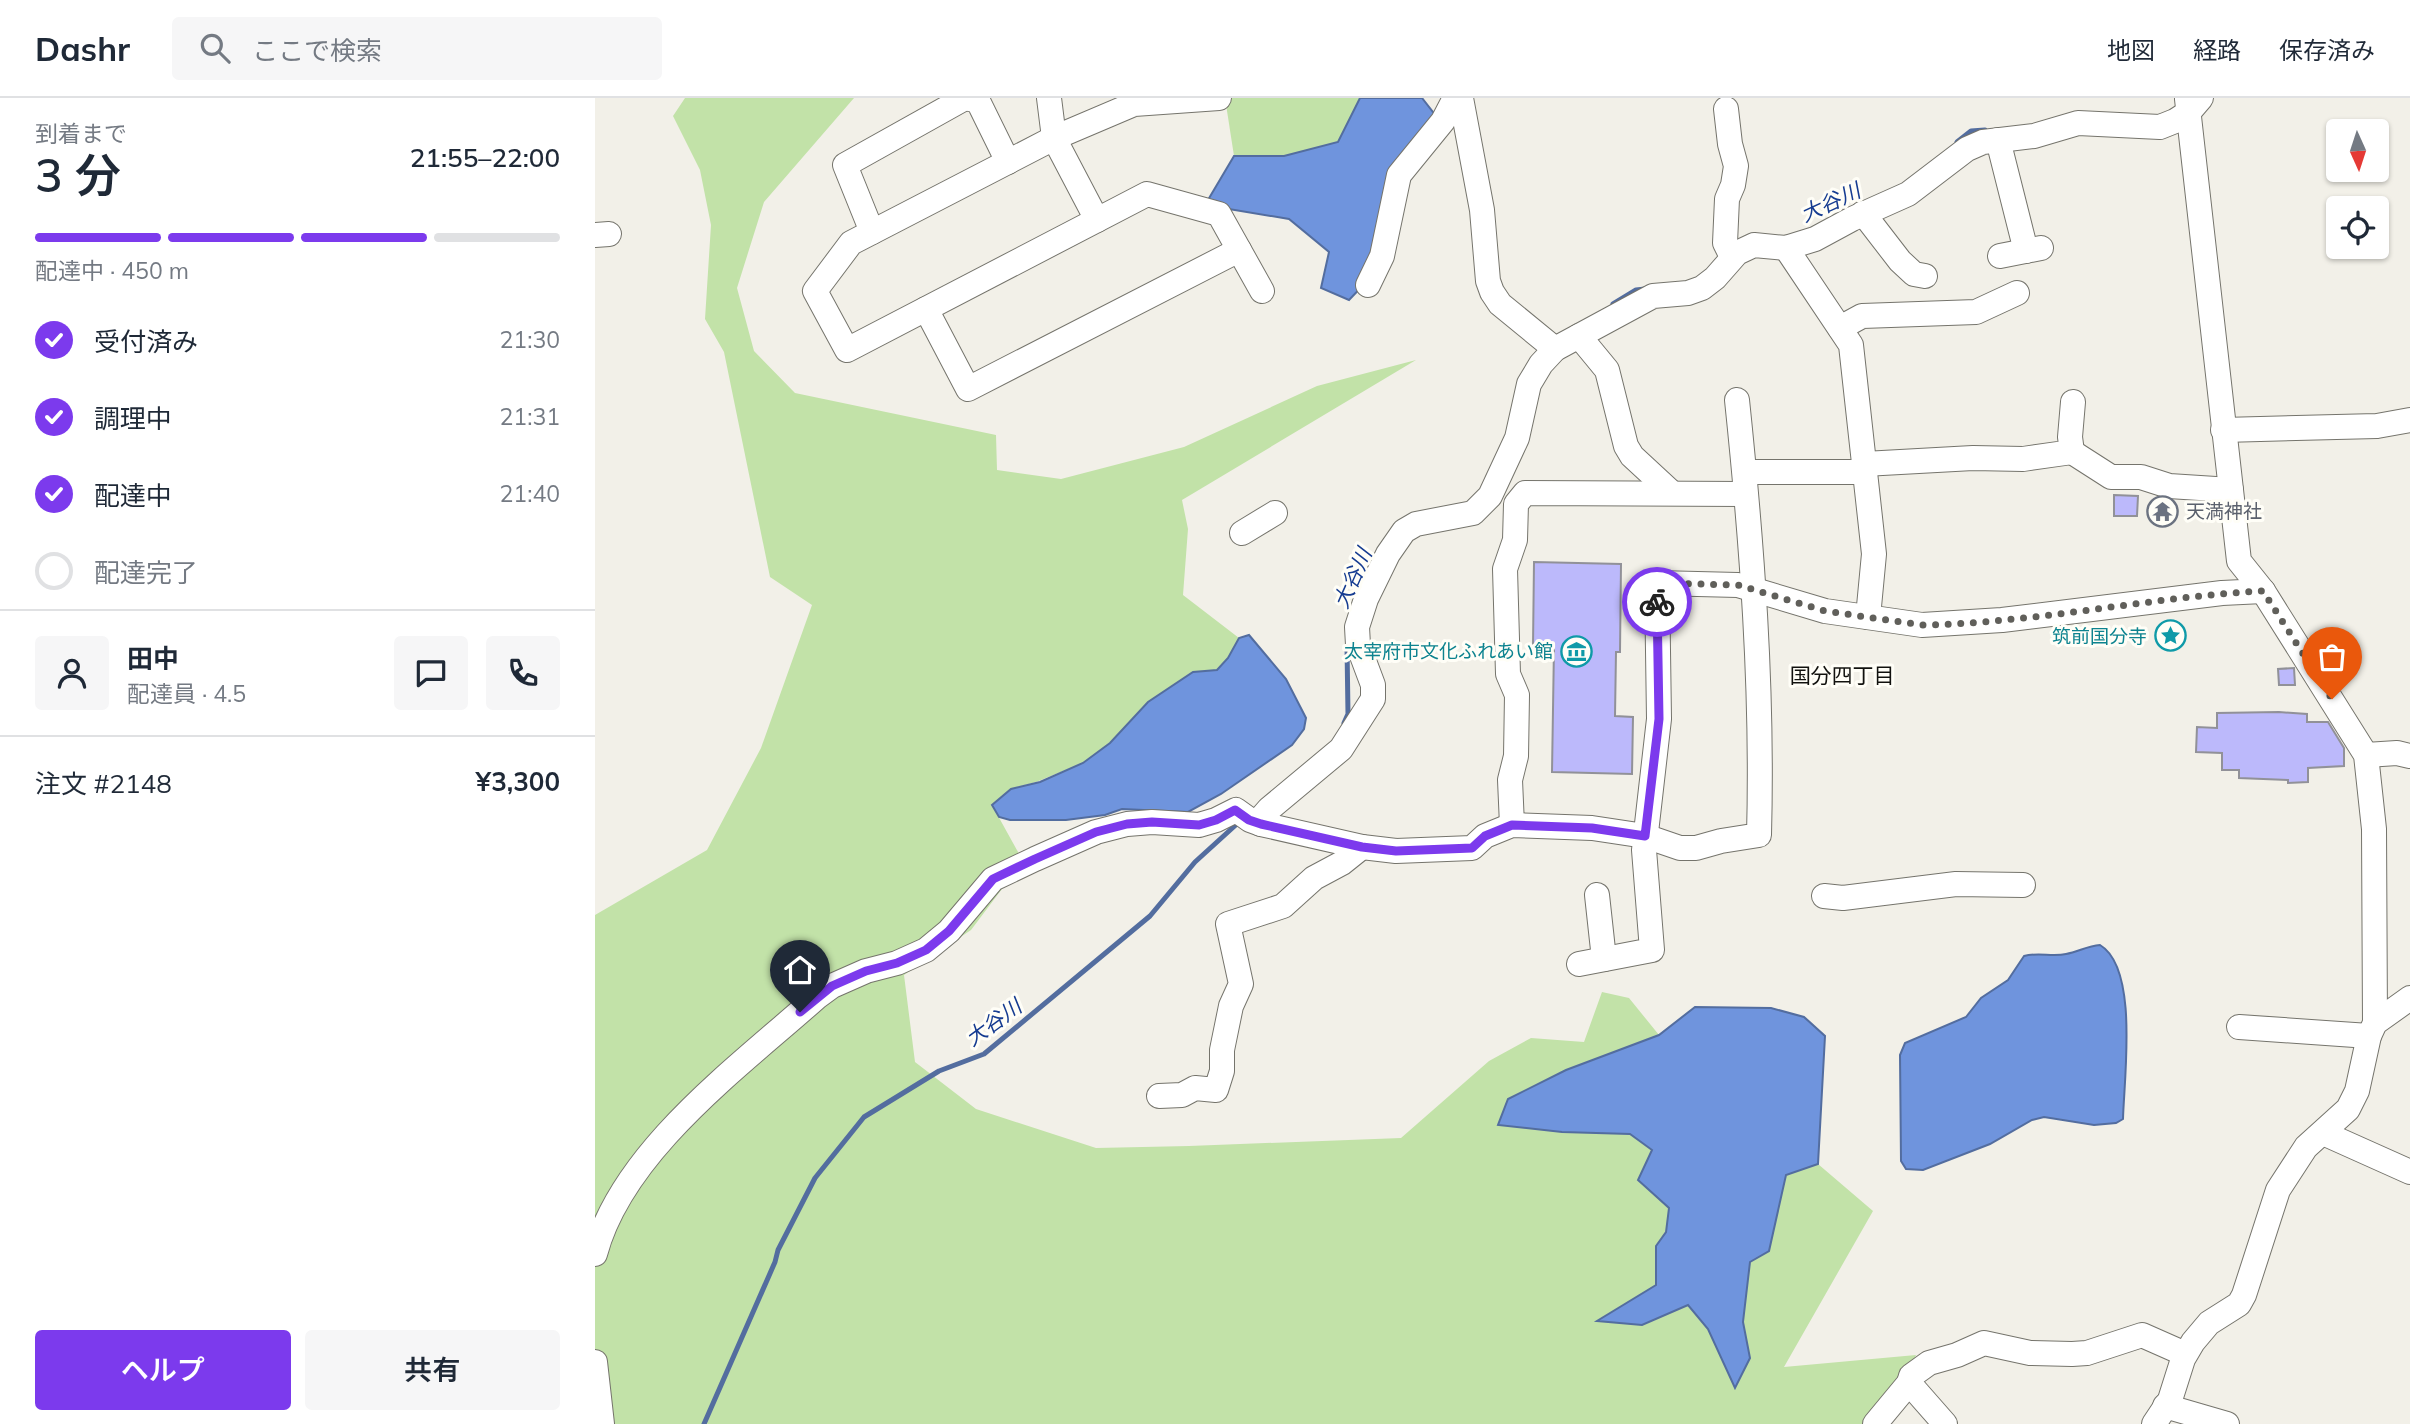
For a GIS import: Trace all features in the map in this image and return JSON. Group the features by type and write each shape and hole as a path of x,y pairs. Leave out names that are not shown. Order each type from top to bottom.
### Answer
{"street":[{"path":"872,232 845,165 965,98 978,102 1008,162"},
{"path":"1049,98 1054,138 1097,220"},
{"path":"1219,98 1134,104 1054,138 851,243 815,291 847,350 1147,194 1219,214 1262,291"},
{"path":"1368,285 1382,257 1399,175 1443,121 1455,98"},
{"path":"1461,98 1482,210 1488,281 1492,292 1500,304 1555,349"},
{"path":"1261,824 1262,817 1269,809 1341,749 1373,699 1374,685 1358,645 1357,627 1366,599 1396,543 1404,531 1416,524 1473,513 1490,496 1517,438 1529,384 1541,364 1555,349 1653,296 1688,293 1702,288 1715,278 1732,257 1754,245 1787,248 1815,239 1908,194 1967,149 1983,142 2034,135 2078,123 2160,127 2175,121 2191,103"},
{"path":"2191,103 2223,430 2239,561 2263,591 2365,755 2374,829 2372,1029 2352,1102 2348,1109 2306,1147 2278,1190 2244,1295 2239,1304 2209,1323 2193,1342 2185,1354 2160,1415 2227,1424"},
{"path":"1727,109 1730,144 1736,166 1733,185 1727,199 1725,243 1732,257"},
{"path":"1998,140 2034,249 2000,256"},
{"path":"1863,214 1900,261 1914,274 1924,275"},
{"path":"1787,248 1851,345 1874,554 1868,617"},
{"path":"926,309 968,389 1239,250"},
{"path":"1840,328 1862,316 1976,312 2017,293"},
{"path":"1579,336 1607,370 1626,446 1632,456 1672,494"},
{"path":"595,1254 615,1202 639,1166 697,1103 817,997 832,986 866,971 897,963 926,950 949,931 993,879 1096,832 1127,824 1152,822 1199,825 1235,810 1249,820 1261,824 1362,847 1396,851 1472,848 1485,836 1512,825 1592,828 1645,836 1680,848 1759,835 1761,736 1752,547 1737,400"},
{"path":"2072,452 2070,437 2073,402"},
{"path":"2223,430 2377,426 2410,420"},
{"path":"1512,825 1510,780 1516,756 1517,695 1509,674 1505,569 1515,540 1516,504 1525,494 1672,494 1864,468 1973,458 2024,459 2072,452 2111,477 2141,477 2169,486 2231,490"},
{"path":"1490,496 1516,504"},
{"path":"1243,533 1275,513"},
{"path":"2222,593 2239,561"},
{"path":"1579,964 1652,950 1644,850 1659,719 1657,583 1738,585 1825,611 1922,625 2081,612 2222,593 2263,591"},
{"path":"2365,755 2397,753 2410,756"},
{"path":"1159,1096 1182,1095 1195,1088 1216,1090 1222,1071 1222,1050 1231,1006 1241,984 1227,924 1283,906 1314,878 1342,863 1362,847"},
{"path":"1824,896 1843,898 1956,884 2023,885"},
{"path":"1597,895 1604,959"},
{"path":"2239,1027 2372,1029 2410,998"},
{"path":"2323,1133 2410,1172"},
{"path":"1875,1424 1909,1383 1911,1376 1929,1363 1984,1343 2030,1353 2072,1354 2087,1353 2142,1335 2185,1354"},
{"path":"595,1362 602,1424"},
{"path":"1909,1383 1945,1424"}],"green space":[{"path":"685,98 854,98 764,202 737,288 754,351 795,393 996,435 997,470 1061,479 1184,447 1317,386 1416,360 1182,500 1188,529 1183,595 1239,638 1228,658 1217,670 1193,672 1148,702 1110,743 1083,763 1011,789 992,805 1023,861 971,930 904,975 915,1062 976,1109 1096,1148 1401,1138 1489,1061 1531,1038 1584,1042 1602,992 1629,998 1659,1035 1566,1070 1508,1099 1499,1124 1562,1132 1630,1134 1653,1150 1669,1208 1666,1232 1656,1246 1656,1285 1598,1320 1642,1325 1688,1305 1708,1329 1735,1387 1750,1358 1743,1322 1750,1262 1769,1251 1786,1175 1818,1164 1873,1211 1784,1367 1916,1355 1882,1424 595,1424 595,915 707,850 761,748 812,605 770,577 724,352 705,319 711,225 700,170 673,116"},
{"path":"1225,98 1360,98 1338,142 1284,156 1234,156"}],"water":[{"path":"1360,98 1422,98 1436,116 1370,278 1349,300 1321,288 1329,252 1289,219 1205,205 1234,156 1284,156 1338,142"},
{"path":"1249,635 1286,679 1306,718 1304,729 1292,745 1221,794 1188,812 1122,809 1105,815 1066,820 1010,820 999,817 992,805 1011,789 1040,782 1083,763 1110,743 1148,702 1193,672 1217,670 1228,658 1239,638"},
{"path":"2100,945 2112,957 2125,999 2127,1025 2123,1119 2116,1123 2094,1125 2044,1117 2032,1120 1990,1144 1923,1170 1906,1169 1901,1161 1900,1055 1905,1043 1966,1017 1981,998 2008,980 2024,956 2061,955"},
{"path":"1695,1007 1771,1008 1804,1017 1825,1036 1818,1164 1786,1175 1769,1251 1750,1262 1743,1322 1750,1358 1735,1388 1708,1329 1688,1305 1642,1325 1597,1321 1656,1285 1656,1246 1666,1232 1669,1208 1638,1180 1652,1150 1630,1134 1562,1132 1498,1125 1508,1099 1566,1070 1659,1035"}],"building":[{"path":"2114,495 2138,496 2137,516 2114,516"},
{"path":"1534,562 1621,564 1620,652 1616,652 1615,716 1633,717 1632,774 1552,772 1554,646 1533,646"},
{"path":"2294,668 2295,685 2279,685 2278,669"},
{"path":"2217,713 2307,714 2307,722 2328,722 2344,748 2344,766 2308,768 2308,782 2288,783 2288,780 2239,778 2239,770 2222,770 2222,753 2196,752 2197,727 2217,728"}],"waterway":[{"name":"大谷川","path":"1957,142 1971,131 1985,130"},
{"name":"大谷川","path":"1613,304 1636,290 1645,289"},
{"name":"大谷川","path":"1344,723 1348,714 1347,646"},
{"name":"大谷川","path":"704,1424 778,1250 815,1178 864,1117 939,1071 984,1054 1150,916 1195,862 1239,822"}],"way so far":[{"path":"1657,602 1657,583 1738,585 1825,611 1934,625 2081,612 2222,593 2263,591 2332,699"}],"place":[{"name":"天満神社","path":"2163,511"},
{"name":"筑前国分寺","path":"2170,636"},
{"name":"太宰府市文化ふれあい館","path":"1576,651"}],"district":[{"name":"国分四丁目","path":"1842,675"}],"route":[{"path":"800,1012 832,986 926,950 949,931 993,879 1096,832 1127,824 1152,822 1199,825 1235,810 1249,820 1261,824 1362,847 1396,851 1472,848 1485,836 1512,825 1592,828 1645,836 1659,719 1657,602"}]}
